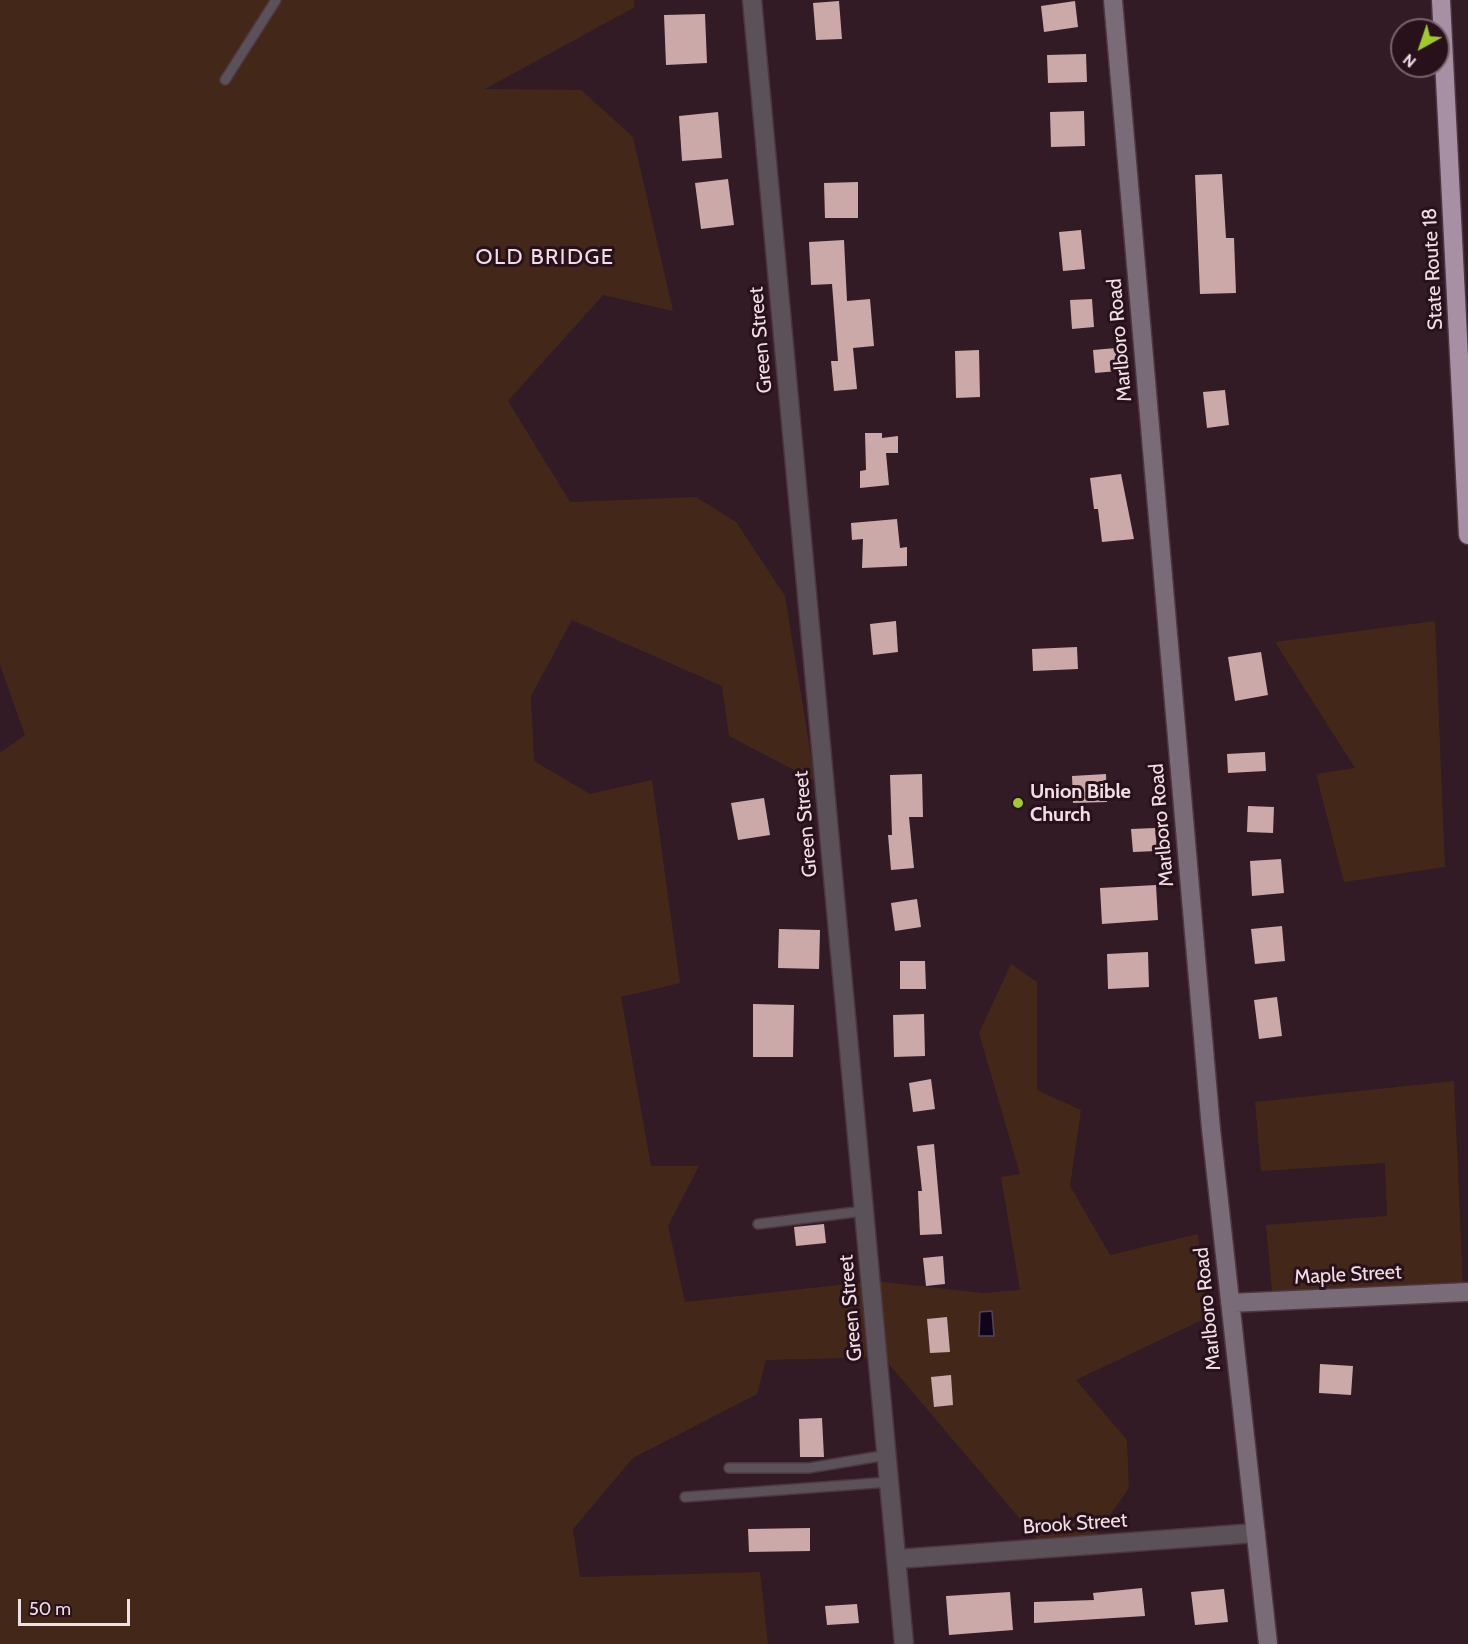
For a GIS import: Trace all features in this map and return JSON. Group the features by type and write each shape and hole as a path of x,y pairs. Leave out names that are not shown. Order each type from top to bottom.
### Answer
{"highway":[{"name":"State Route 18","path":"1441,0 1468,535"}],"street":[{"name":"Green Street","path":"752,0 904,1644"},
{"name":"Marlboro Road","path":"1113,0 1211,1129 1268,1644"},
{"name":"Maple Street","path":"1230,1304 1468,1292"},
{"name":"Brook Street","path":"897,1559 1256,1533"}],"lane":[{"path":"225,80 276,0"},
{"path":"758,1224 864,1210"},
{"path":"729,1468 809,1468 887,1455"},
{"path":"685,1497 890,1482"}],"shaded area":[{"path":"0,0 634,0 635,7 485,89 581,90 633,137 673,311 603,295 508,401 570,502 696,497 736,522 785,596 815,781 729,736 722,686 572,620 531,696 534,761 590,794 652,780 680,983 621,997 651,1166 699,1166 668,1226 685,1302 875,1281 983,1293 1020,1290 1001,1177 1020,1174 979,1033 1011,964 1037,982 1037,1090 1081,1110 1070,1186 1110,1255 1198,1234 1206,1318 1076,1380 1127,1440 1129,1488 1095,1536 1037,1539 883,1357 766,1360 757,1394 633,1458 573,1529 580,1577 760,1572 768,1644 0,1644 0,753 25,735 0,665"},
{"path":"1435,621 1445,867 1344,882 1316,774 1355,768 1275,642"},
{"path":"1454,1081 1463,1288 1273,1302 1266,1225 1387,1216 1385,1163 1261,1171 1255,1102"},
{"path":"992,1311 994,1336 979,1336 980,1312"}],"building":[{"path":"839,1 842,39 816,40 813,3"},
{"path":"1075,1 1078,27 1044,32 1041,6"},
{"path":"705,14 707,63 666,65 664,15"},
{"path":"1086,54 1087,82 1048,83 1047,55"},
{"path":"1084,111 1085,146 1051,147 1050,112"},
{"path":"718,112 722,158 682,161 679,116"},
{"path":"1222,174 1226,238 1234,238 1236,293 1200,294 1195,175"},
{"path":"728,179 734,225 701,229 695,183"},
{"path":"858,182 858,218 825,218 824,183"},
{"path":"1081,230 1085,269 1063,271 1059,232"},
{"path":"844,240 847,301 870,299 874,346 853,348 857,389 834,391 831,361 838,361 832,284 811,285 809,242"},
{"path":"1092,299 1094,327 1072,329 1070,300"},
{"path":"1116,348 1118,371 1095,373 1093,350"},
{"path":"979,350 980,397 956,398 955,351"},
{"path":"1225,390 1229,425 1207,428 1203,392"},
{"path":"865,433 882,433 882,438 898,436 898,453 886,453 889,485 860,488 860,471 866,470"},
{"path":"1121,474 1134,539 1102,542 1098,509 1094,509 1090,478"},
{"path":"897,519 900,548 907,547 907,566 862,568 863,539 852,540 851,523"},
{"path":"896,621 898,652 873,655 870,624"},
{"path":"1077,647 1078,669 1033,671 1032,649"},
{"path":"1261,652 1268,695 1235,701 1228,657"},
{"path":"1265,752 1266,771 1228,773 1227,754"},
{"path":"922,774 923,817 909,817 914,868 891,870 888,835 892,835 890,775"},
{"path":"1106,774 1107,802 1073,803 1072,776"},
{"path":"764,798 770,835 738,840 731,803"},
{"path":"1248,806 1274,807 1273,833 1247,832"},
{"path":"1155,828 1157,851 1133,852 1131,829"},
{"path":"1281,859 1284,893 1252,896 1250,861"},
{"path":"1156,885 1158,920 1102,924 1100,888"},
{"path":"917,899 921,927 895,931 891,903"},
{"path":"1282,926 1285,961 1255,964 1251,929"},
{"path":"779,929 820,930 819,969 778,968"},
{"path":"1148,952 1149,987 1108,989 1107,954"},
{"path":"900,961 925,961 926,989 900,989"},
{"path":"1277,997 1282,1036 1259,1039 1254,1000"},
{"path":"753,1004 794,1005 793,1057 753,1057"},
{"path":"924,1014 925,1056 894,1057 893,1015"},
{"path":"931,1079 935,1109 913,1112 909,1083"},
{"path":"934,1144 942,1234 920,1235 918,1191 922,1191 917,1146"},
{"path":"824,1224 826,1243 796,1246 794,1227"},
{"path":"943,1256 945,1284 926,1286 923,1258"},
{"path":"947,1317 950,1352 930,1353 927,1319"},
{"path":"1320,1364 1353,1366 1351,1395 1319,1393"},
{"path":"951,1375 953,1405 934,1407 931,1377"},
{"path":"822,1418 824,1457 800,1457 799,1419"},
{"path":"810,1528 810,1551 749,1552 748,1529"},
{"path":"1142,1588 1145,1616 1034,1623 1034,1602 1094,1600 1093,1593"},
{"path":"1224,1589 1228,1622 1195,1625 1191,1592"},
{"path":"1010,1592 1013,1630 949,1635 946,1596"},
{"path":"857,1604 859,1623 827,1625 825,1606"}],"place":[{"name":"Union Bible Church","path":"1018,803"}],"district":[{"name":"OLD BRIDGE","path":"545,258"}]}
